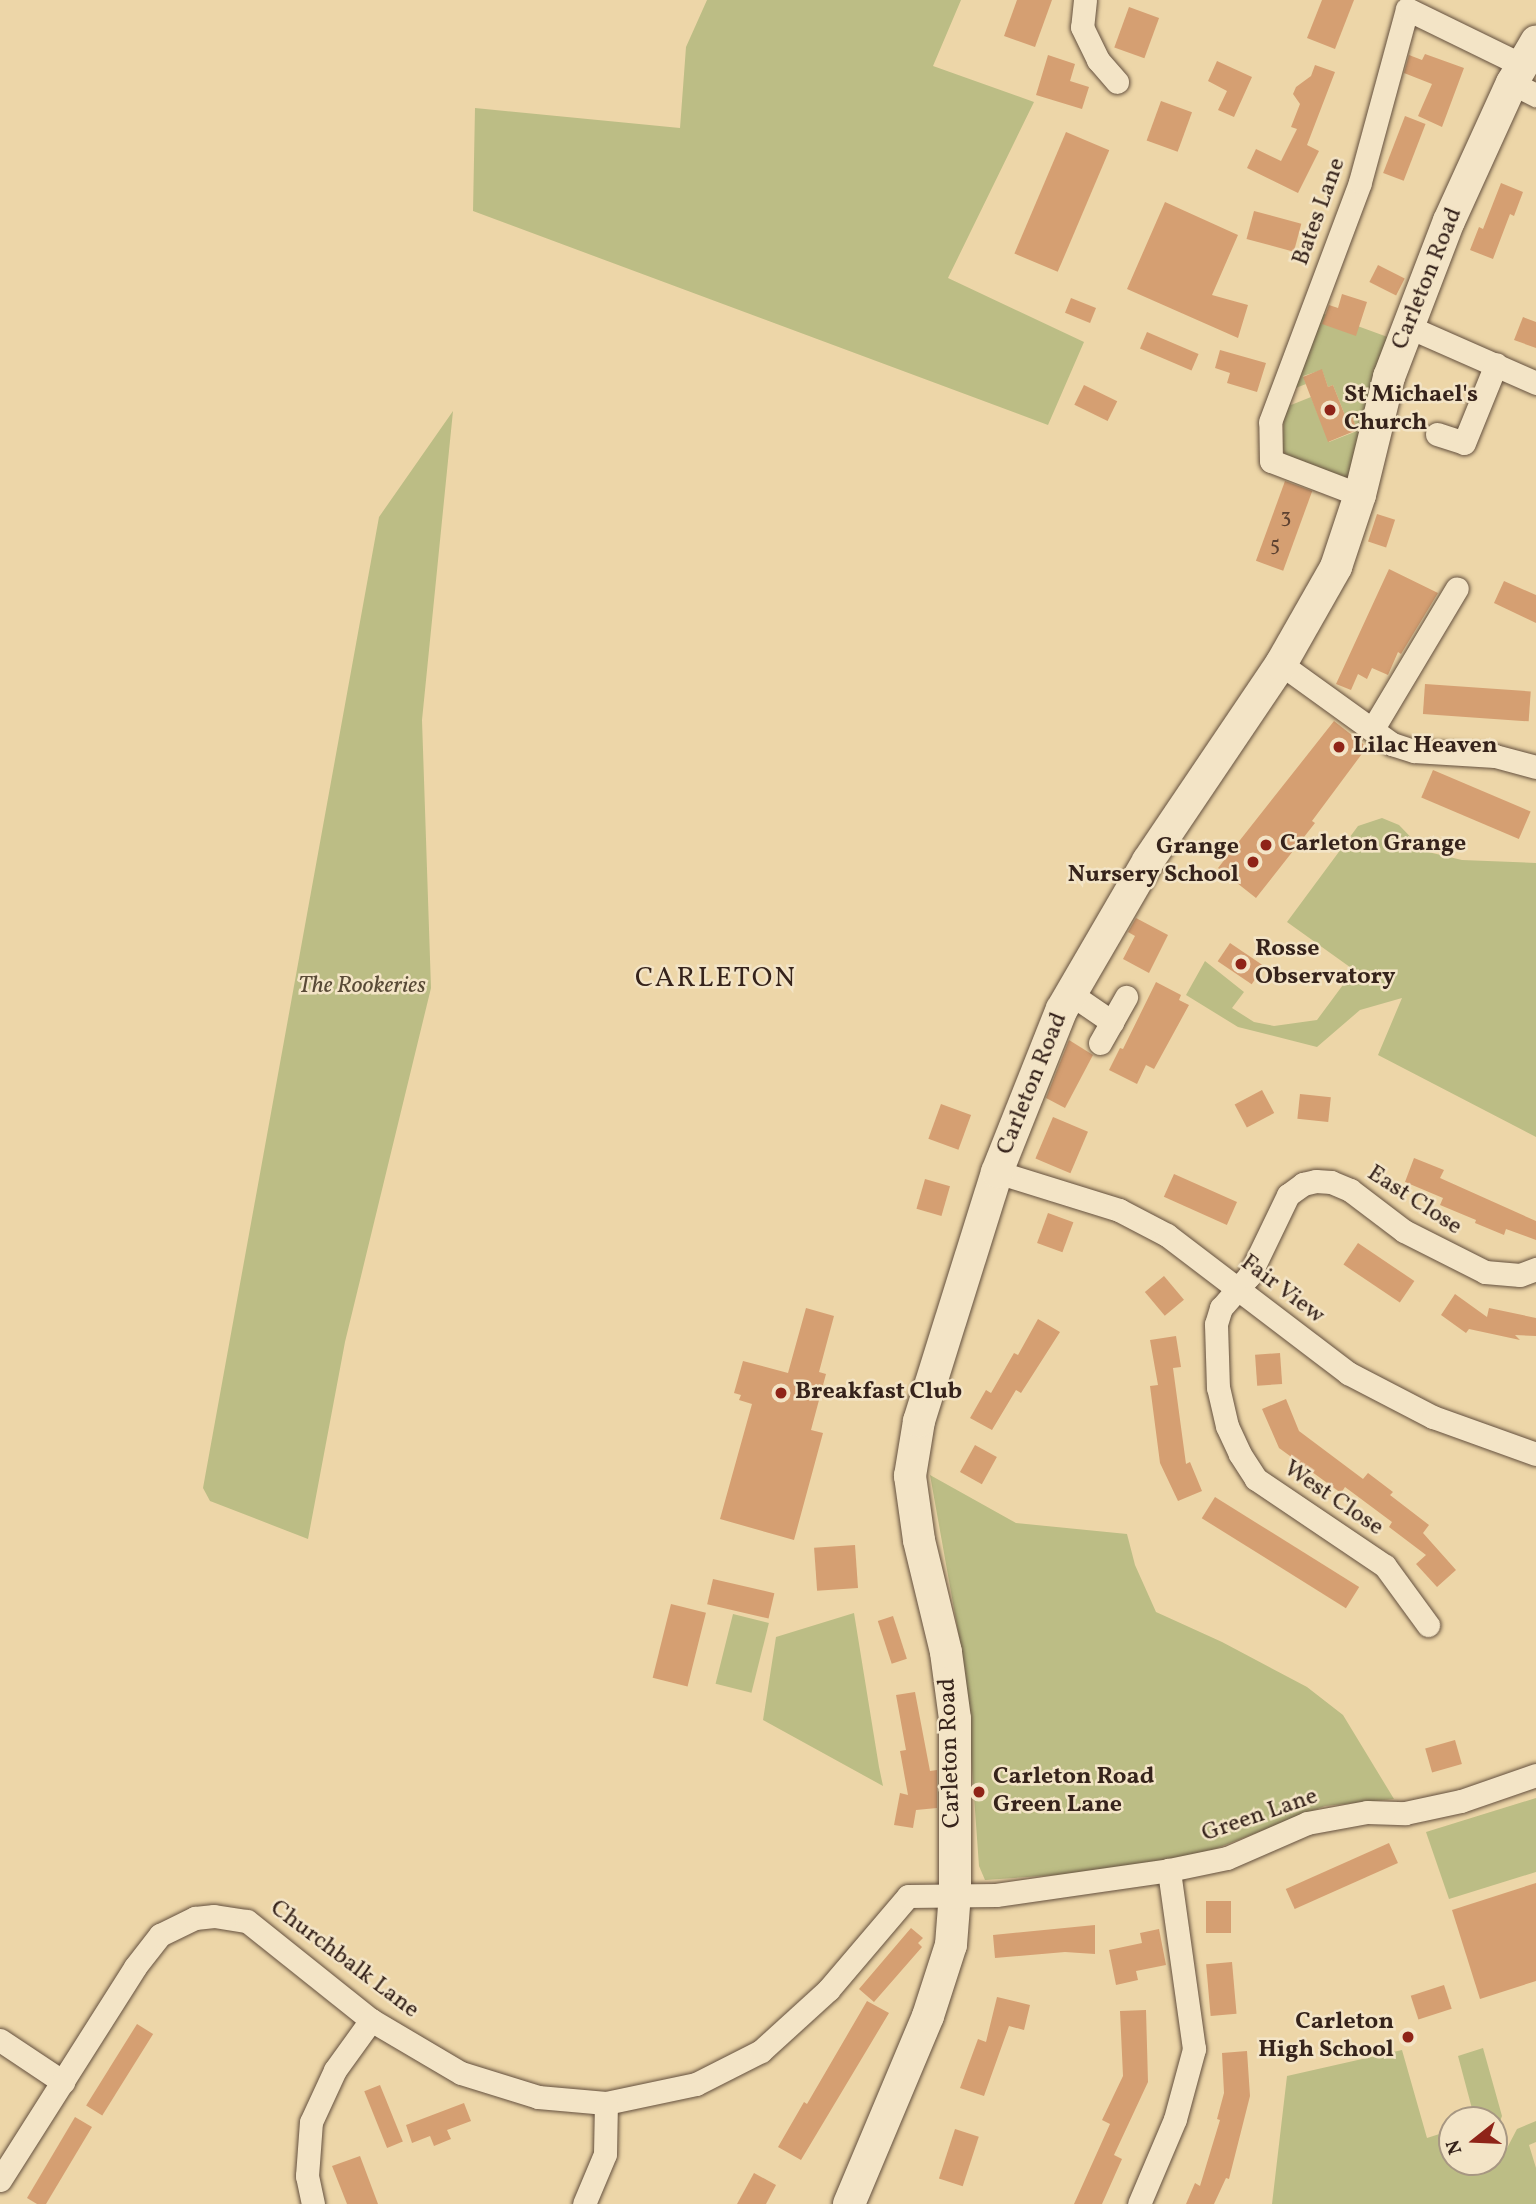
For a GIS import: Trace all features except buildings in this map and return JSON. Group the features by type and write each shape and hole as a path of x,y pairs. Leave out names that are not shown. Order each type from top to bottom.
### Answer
{"street":[{"path":"1085,0 1082,27 1098,60 1117,82"},
{"name":"Bates Lane","path":"1360,495 1271,461 1270,422 1360,182 1399,5 1527,71"},
{"name":"Carleton Road","path":"849,2204 928,2016 951,1945 955,1893 955,1719 946,1652 919,1540 911,1476 919,1421 997,1172 1071,994 1148,861 1280,664 1336,567 1360,495 1389,377 1449,221 1527,71"},
{"path":"1409,327 1536,383"},
{"path":"1437,434 1464,443 1496,364"},
{"path":"1372,730 1457,588"},
{"path":"1280,664 1392,744 1415,751 1495,756 1536,767"},
{"path":"1071,994 1112,1021"},
{"path":"1100,1042 1126,997"},
{"name":"Fair View","path":"997,1172 1119,1210 1167,1235 1348,1373 1433,1418 1536,1454"},
{"name":"East Close","path":"1237,1290 1249,1276 1288,1195 1303,1184 1316,1181 1331,1182 1350,1190 1404,1231 1485,1272 1520,1275 1536,1269"},
{"name":"West Close","path":"1237,1290 1221,1308 1216,1324 1217,1388 1227,1426 1240,1454 1256,1479 1363,1548 1385,1566 1428,1625"},
{"name":"Green Lane","path":"955,1893 996,1895 1168,1870 1227,1858 1307,1824 1367,1812 1405,1813 1461,1801 1536,1775"},
{"path":"1139,2204 1175,2119 1194,2049 1168,1870"},
{"name":"Churchbalk Lane","path":"0,2180 135,1967 160,1935 195,1918 214,1916 247,1921 371,2020 461,2073 538,2098 606,2103 696,2084 761,2051 828,1990 908,1896 955,1893"},
{"path":"313,2204 307,2176 311,2122 335,2070 371,2020"},
{"path":"0,2040 63,2082"},
{"path":"584,2204 605,2154 606,2103"}],"green space":[{"path":"707,0 961,0 933,66 1034,102 948,278 1084,342 1048,425 473,211 475,108 680,128 686,47"},
{"path":"1322,313 1393,339 1354,480 1288,460 1283,449 1284,396","holes":["1322,370 1328,387 1333,385 1346,418 1352,416 1357,431 1329,442 1311,397 1291,405 1288,396 1294,393 1293,389 1306,384 1303,376"]},
{"name":"The Rookeries","path":"453,411 422,720 431,988 345,1342 308,1539 210,1501 203,1488 379,517"},
{"path":"1382,818 1399,825 1424,851 1462,860 1536,863 1536,1137 1378,1055 1402,998 1360,1010 1317,1047 1238,1027 1186,995 1205,961 1244,992 1232,1008 1254,1022 1274,1026 1317,1020 1354,970 1287,922 1358,826"},
{"path":"930,1475 1016,1523 1127,1534 1135,1565 1156,1612 1222,1642 1307,1687 1343,1715 1394,1799 1325,1806 1197,1856 1086,1873 985,1880 979,1866 965,1670"},
{"path":"854,1613 883,1786 763,1720 776,1637"},
{"path":"733,1614 769,1623 751,1693 716,1684"},
{"path":"1536,1798 1536,1872 1449,1899 1426,1832"},
{"path":"1483,2048 1499,2106 1471,2106 1458,2056"},
{"path":"1402,2050 1427,2138 1438,2134 1438,2176 1508,2176 1508,2146 1517,2129 1536,2121 1536,2142 1529,2145 1536,2168 1536,2204 1272,2204 1287,2076"}],"place":[{"name":"St Michael's Church","path":"1330,410"},
{"name":"Lilac Heaven","path":"1339,747"},
{"name":"Carleton Grange","path":"1266,845"},
{"name":"Grange Nursery School","path":"1253,862"},
{"name":"Rosse Observatory","path":"1241,964"},
{"name":"Breakfast Club","path":"781,1393"},
{"name":"Carleton Road Green Lane","path":"979,1792"},
{"name":"Carleton High School","path":"1408,2037"}],"district":[{"name":"CARLETON","path":"716,979"}]}
